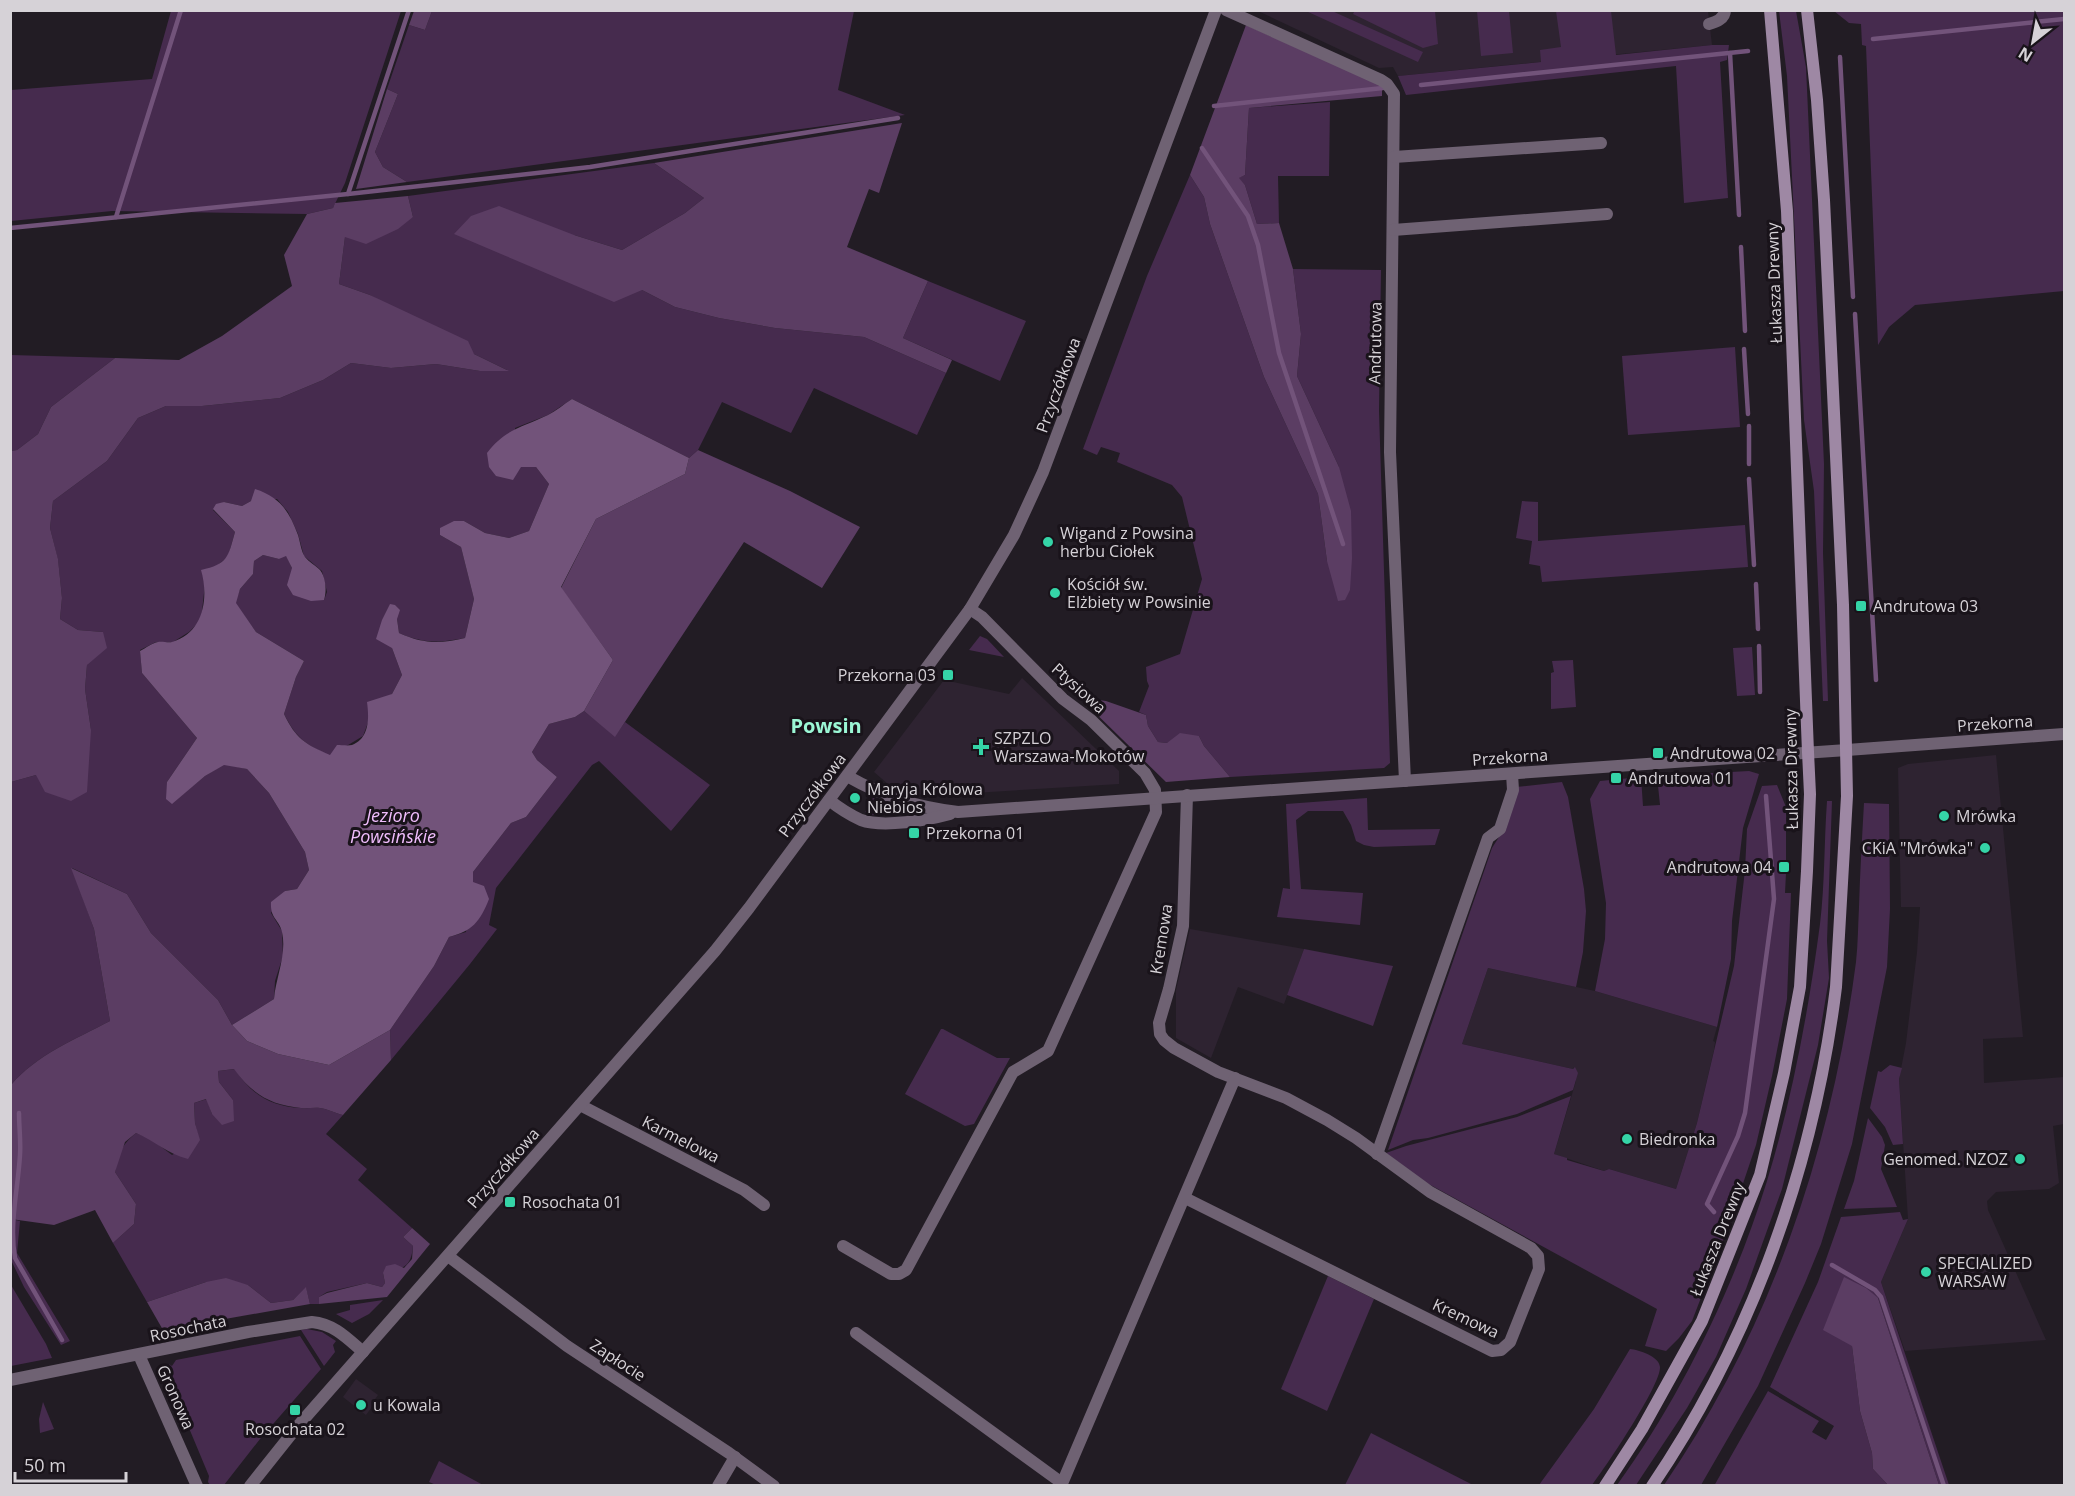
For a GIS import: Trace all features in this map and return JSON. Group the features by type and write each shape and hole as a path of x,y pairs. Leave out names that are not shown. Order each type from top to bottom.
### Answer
{"main road":[{"name":"Łukasza Drewny","path":"1605,1485 1642,1429 1702,1321 1760,1174 1784,1073 1800,987 1807,871 1808,752 1787,211 1770,10"},
{"path":"1652,1485 1685,1436 1718,1377 1748,1314 1775,1246 1809,1137 1833,1012 1837,978 1847,796 1843,605 1824,200 1817,100 1807,10"}],"street":[{"name":"Przyczółkowa","path":"250,1485 297,1427 715,951 970,609 1014,534 1043,472 1216,10"},
{"name":"Andrutowa","path":"1226,10 1387,84 1394,94 1390,452 1405,781"},
{"path":"1709,24 1719,21 1725,10"},
{"path":"1394,157 1601,142"},
{"path":"1393,230 1607,214"},
{"name":"Ptysiowa","path":"970,609 982,617 1063,699 1091,720 1144,773 1152,784 1156,797"},
{"name":"Przekorna","path":"847,776 871,789 908,803 958,812 2064,735"},
{"path":"1377,1154 1488,838 1500,829 1513,790 1512,774"},
{"name":"Kremowa","path":"1185,1198 1492,1351 1501,1350 1510,1342 1539,1269 1538,1256 1531,1248 1430,1192 1327,1120 1286,1098 1218,1072 1168,1045 1160,1034 1159,1028 1183,926 1187,795"},
{"path":"843,1246 891,1274 899,1274 906,1270 1013,1072 1048,1051 1156,812 1156,797"},
{"name":"Przekorna","path":"829,800 863,821 875,823 938,818 958,812"},
{"path":"856,1333 1061,1484 1235,1078"},
{"name":"Karmelowa","path":"580,1105 744,1190 764,1205"},
{"name":"Zapłocie","path":"448,1256 567,1346 774,1485"},
{"name":"Rosochata","path":"10,1380 312,1322 336,1329 363,1352"},
{"name":"Gronowa","path":"139,1355 197,1485"},
{"path":"718,1485 735,1457"}],"shaded area":[{"path":"1355,10 1435,11 1438,44 1423,48 1353,14"},
{"path":"171,11 401,11 345,183 333,208 307,214 112,211 11,221 11,90 152,79"},
{"path":"414,11 432,11 425,30 409,25"},
{"path":"432,11 854,11 838,90 905,115 407,182 383,167 375,152 398,94 387,89 409,25 425,30"},
{"path":"1258,11 1708,11 1712,45 1398,76 1393,67 1379,68"},
{"path":"1306,11 1332,11 1423,52 1418,62"},
{"path":"1477,11 1509,11 1513,53 1481,56"},
{"path":"1556,11 1611,11 1616,55 1729,45 1727,60 1720,62 1728,198 1684,203 1676,66 1406,95 1398,76 1541,62 1540,50 1561,47"},
{"path":"1779,11 1796,11 1806,67 1824,464 1823,553 1828,701 1823,701 1814,491 1804,420 1787,76"},
{"path":"1834,11 2064,11 2064,291 1915,305 1889,327 1878,345 1866,46 1862,45 1861,24 1849,23"},
{"path":"1246,25 1382,86 1382,96 1249,108 1245,175 1239,178 1245,185 1257,224 1279,223 1293,269 1301,334 1297,376 1339,467 1351,511 1350,590 1345,600 1338,601 1327,561 1318,494 1264,377 1210,224 1204,197 1190,175"},
{"path":"387,89 398,94 375,152 383,167 407,182 356,189"},
{"path":"1330,102 1329,176 1278,176 1279,223 1257,224 1245,185 1238,178 1245,175 1249,108"},
{"path":"902,123 879,193 869,189 847,247 928,281 903,338 952,360 946,373 864,337 775,328 719,318 675,307 642,290 614,302 454,234 471,216 499,206 574,235 622,250 685,213 704,198 654,163"},
{"path":"654,163 704,198 685,213 622,250 574,235 642,290 675,307 775,328 864,337 946,373 917,435 814,388 791,433 722,402 698,450 689,458 572,399 548,415 515,428 520,467 536,467 549,484 529,531 509,538 485,533 464,521 440,535 461,547 474,599 465,638 432,642 399,633 395,605 392,648 402,675 392,694 369,720 363,736 330,756 302,740 284,714 296,677 304,661 256,632 235,603 240,589 253,574 254,561 263,555 279,559 286,555 292,568 324,600 327,592 322,571 304,556 298,534 288,512 277,499 251,501 242,506 224,502 213,510 235,532 228,557 215,567 205,584 201,620 189,632 173,642 156,642 140,650 142,673 197,738 167,782 172,803 205,776 224,764 247,769 269,793 305,852 309,870 297,889 285,891 271,913 282,931 283,956 275,981 274,999 232,1025 218,1000 151,933 127,894 72,868 94,929 110,1021 44,1056 11,1085 11,782 36,775 91,730 85,689 87,665 103,632 78,630 60,619 62,598 58,560 50,528 53,501 107,461 138,418 166,406 202,406 280,398 323,380 351,363 391,368 436,364 480,371 507,370 474,354 370,295 339,284 345,237 413,217 408,196"},
{"path":"1190,175 1204,197 1210,224 1264,377 1318,494 1327,561 1339,467 1297,376 1301,334 1293,269 1381,270 1379,411 1390,763 1384,768 1230,777 1204,746 1199,736 1167,743 1158,742 1148,726 1146,715 1139,712 1149,686 1146,667 1180,654 1202,579 1182,497 1172,485 1117,462 1120,453 1101,447 1097,455 1083,449 1147,276"},
{"path":"408,196 413,217 398,229 366,244 345,237 339,284 370,295 468,341 474,354 509,371 480,371 436,364 391,368 351,363 323,380 280,398 202,406 166,406 138,418 107,461 53,501 50,528 58,559 62,598 60,619 78,630 103,632 107,648 87,665 85,689 91,730 87,792 71,801 45,792 36,775 11,782 11,451 17,450 38,434 51,407 115,358 179,360 222,336 292,286 284,255 307,214 333,208 335,203"},
{"path":"928,281 1026,321 1000,381 903,338"},
{"path":"1735,347 1740,427 1628,435 1622,356"},
{"path":"11,355 115,358 51,407 38,434 17,450 11,451"},
{"path":"698,450 790,491 860,527 822,588 744,542 615,737 584,711 613,660 561,588 596,519 685,474 689,458"},
{"path":"1522,501 1538,502 1538,541 1745,525 1748,567 1542,582 1540,566 1529,564 1532,541 1516,538"},
{"path":"980,636 987,639 1004,657 969,650"},
{"path":"1752,647 1755,695 1737,696 1733,648"},
{"path":"1573,660 1576,707 1551,709 1551,673 1554,672 1552,661"},
{"path":"1022,678 1119,771 1119,784 925,796 888,784 874,772 944,680 1009,694"},
{"path":"1079,697 1106,701 1146,715 1148,726 1158,742 1167,743 1180,733 1199,736 1204,746 1230,777 1166,782"},
{"path":"584,711 615,736 625,722 710,785 671,831 599,761 592,765 496,888 489,925 497,929 391,1060 390,1030 434,966 449,937 466,932 473,872 511,823 526,817 557,777 537,760 532,752 549,724 575,717"},
{"path":"1996,755 2023,1037 1983,1039 1984,1083 2064,1077 2064,1124 2053,1126 2059,1183 2049,1189 1996,1192 1987,1201 1988,1210 2046,1340 1905,1351 1881,1282 1908,1219 1899,1079 1906,1043 1920,907 1901,907 1898,768 1908,764"},
{"path":"1749,771 1759,774 1743,828 1732,921 1731,959 1717,1027 1595,991 1605,939 1606,903 1590,799 1600,781 1641,777 1643,806 1660,805 1657,776"},
{"path":"1562,782 1568,797 1586,911 1583,952 1576,987 1488,968 1462,1044 1573,1069 1575,1067 1578,1073 1573,1090 1517,1114 1413,1140 1388,1150 1492,848 1504,829 1516,787"},
{"path":"1777,785 1786,807 1786,861 1783,861 1782,872 1786,873 1785,893 1791,893 1787,999 1772,1076 1756,1145 1729,1225 1692,1321 1666,1351 1645,1346 1657,1309 1425,1182 1386,1153 1517,1117 1571,1096 1554,1154 1604,1171 1609,1169 1676,1189 1697,1123 1734,966 1745,870 1747,829 1762,786"},
{"path":"873,798 904,810 906,813 872,815 865,812"},
{"path":"1367,798 1368,830 1440,829 1435,845 1374,847 1364,845 1356,841 1343,811 1308,811 1296,820 1301,889 1363,893 1360,925 1277,917 1283,888 1290,889 1286,804"},
{"path":"1827,801 1832,801 1827,941 1829,978 1818,1045 1782,1189 1746,1289 1716,1357 1687,1408 1636,1485 1617,1485 1663,1415 1704,1339 1739,1260 1767,1181 1792,1086 1811,988 1822,909"},
{"path":"1864,803 1889,804 1890,909 1887,967 1852,1144 1821,1244 1758,1386 1701,1485 1664,1485 1702,1426 1735,1364 1765,1300 1791,1235 1813,1168 1831,1100 1856,962"},
{"path":"71,868 127,894 151,933 218,1000 232,1025 247,1041 278,1054 329,1065 390,1030 391,1060 343,1115 323,1109 290,1106 271,1101 255,1092 234,1069 218,1071 219,1082 233,1100 234,1121 222,1125 212,1114 206,1099 194,1103 195,1123 200,1140 188,1159 136,1133 125,1142 115,1172 136,1204 134,1224 113,1243 95,1210 54,1225 11,1219 11,1085 44,1056 110,1021 94,929"},
{"path":"1190,929 1304,949 1284,1004 1238,987 1211,1058 1176,1038 1176,990"},
{"path":"1304,949 1393,966 1373,1026 1287,995"},
{"path":"1488,968 1595,991 1717,1027 1697,1123 1676,1189 1609,1169 1604,1171 1554,1154 1576,1081 1574,1067 1573,1069 1462,1044"},
{"path":"941,1029 997,1058 1010,1058 974,1124 965,1126 905,1094"},
{"path":"1890,1065 1902,1068 1899,1079 1903,1144 1893,1145 1885,1127 1870,1108 1878,1071 1881,1072"},
{"path":"235,1069 248,1086 271,1102 290,1107 323,1109 343,1115 326,1134 367,1169 358,1180 412,1228 403,1237 413,1246 408,1263 383,1273 385,1283 382,1287 367,1283 327,1292 319,1297 319,1304 310,1304 306,1288 293,1300 271,1303 248,1285 206,1282 147,1302 113,1243 134,1224 136,1204 115,1172 119,1155 136,1133 151,1139 172,1155 199,1140 194,1103 207,1099 212,1114 233,1100 219,1082 218,1071"},
{"path":"1868,1118 1885,1145 1881,1169 1897,1207 1844,1209 1854,1181"},
{"path":"1900,1212 1903,1220 1908,1219 1881,1282 1949,1485 1939,1485 1878,1298 1852,1346 1860,1411 1872,1453 1873,1469 1888,1485 1714,1486 1768,1391 1819,1421 1812,1432 1826,1440 1834,1426 1770,1387 1818,1282 1841,1217"},
{"path":"11,1219 20,1221 17,1253 70,1341 61,1345 24,1287 11,1260"},
{"path":"412,1228 430,1244 387,1297 319,1304 319,1297 327,1293 367,1283 382,1287 385,1283 383,1273 386,1266 395,1264 404,1268 412,1259 413,1246 403,1237"},
{"path":"1328,1276 1374,1299 1327,1411 1281,1389"},
{"path":"1844,1277 1866,1288 1878,1298 1939,1485 1888,1485 1873,1469 1872,1453 1860,1411 1852,1346 1823,1330"},
{"path":"226,1278 248,1285 271,1303 293,1300 306,1287 310,1304 163,1330 147,1302 206,1282"},
{"path":"11,1285 46,1344 52,1358 11,1366"},
{"path":"383,1300 369,1314 352,1323 336,1314 350,1310 350,1305"},
{"path":"301,1330 322,1332 336,1341 333,1345 335,1352 324,1366"},
{"path":"300,1336 321,1369 260,1439 224,1485 210,1485 209,1476 166,1373 169,1364 172,1366 176,1360"},
{"path":"1630,1349 1652,1357 1660,1367 1652,1391 1608,1462 1592,1485 1539,1485 1594,1409"},
{"path":"356,1379 378,1395 366,1415 343,1397"},
{"path":"43,1402 54,1429 40,1433 39,1419"},
{"path":"1371,1433 1473,1485 1345,1485"},
{"path":"439,1461 483,1485 436,1485 429,1482"}],"water":[{"name":"Jezioro Powsińskie","path":"572,399 689,458 685,474 596,519 561,587 613,660 584,711 575,717 549,724 532,752 537,760 557,777 526,817 511,823 473,872 473,882 484,886 489,899 482,914 464,932 449,937 434,966 390,1030 329,1065 278,1054 247,1041 232,1025 274,999 283,940 281,928 273,916 271,902 285,891 297,889 309,870 305,852 269,793 247,769 224,765 205,776 172,804 166,799 167,782 197,738 142,673 140,651 156,643 172,642 183,637 197,622 204,602 201,570 217,565 226,558 235,532 213,509 216,504 224,502 242,506 251,501 255,489 264,492 287,512 295,526 302,552 323,576 324,600 311,601 293,595 287,585 292,568 286,556 279,559 263,555 254,561 253,574 240,589 236,603 256,632 304,661 296,677 284,714 297,735 308,744 330,755 337,745 350,745 358,742 367,726 367,702 392,694 402,675 392,648 376,639 390,604 400,610 397,619 399,633 432,642 465,638 474,599 461,547 440,535 440,528 454,521 464,521 485,533 509,538 529,531 549,484 536,467 521,467 513,480 496,476 489,467 487,453 508,434 548,415"}],"waterway":[{"path":"116,217 181,10"},
{"path":"10,228 348,194 409,10"},
{"path":"1873,39 2064,19"},
{"path":"1421,85 1748,51"},
{"path":"1730,53 1739,215"},
{"path":"1840,57 1853,297"},
{"path":"1214,106 1383,88"},
{"path":"348,194 590,167 898,118"},
{"path":"1202,148 1248,216 1258,245 1279,353 1343,544"},
{"path":"1741,247 1745,331"},
{"path":"1855,314 1876,680"},
{"path":"1744,349 1748,414"},
{"path":"1749,426 1749,464"},
{"path":"1749,479 1754,565"},
{"path":"1756,584 1758,629"},
{"path":"1759,646 1760,692"},
{"path":"1714,1212 1707,1204 1738,1136 1745,1113 1774,899 1766,796"},
{"path":"19,1113 20,1155 13,1232 15,1258 62,1340"},
{"path":"1832,1265 1875,1290 1881,1297 1944,1486"}],"place":[{"name":"Wigand z Powsina herbu Ciołek","path":"1048,542"},
{"name":"Kościół św. Elżbiety w Powsinie","path":"1055,593"},
{"name":"Andrutowa 03","path":"1861,606"},
{"name":"Przekorna 03","path":"948,675"},
{"name":"SZPZLO Warszawa-Mokotów","path":"981,747"},
{"name":"Andrutowa 02","path":"1658,753"},
{"name":"Andrutowa 01","path":"1616,778"},
{"name":"Maryja Królowa Niebios","path":"855,798"},
{"name":"Mrówka","path":"1944,816"},
{"name":"Przekorna 01","path":"914,833"},
{"name":"CKiA \"Mrówka\"","path":"1985,848"},
{"name":"Andrutowa 04","path":"1784,867"},
{"name":"Biedronka","path":"1627,1139"},
{"name":"Genomed. NZOZ","path":"2020,1159"},
{"name":"Rosochata 01","path":"510,1202"},
{"name":"SPECIALIZED WARSAW","path":"1926,1272"},
{"name":"u Kowala","path":"361,1405"},
{"name":"Rosochata 02","path":"295,1410"}],"district":[{"name":"Powsin","path":"826,726"}]}
